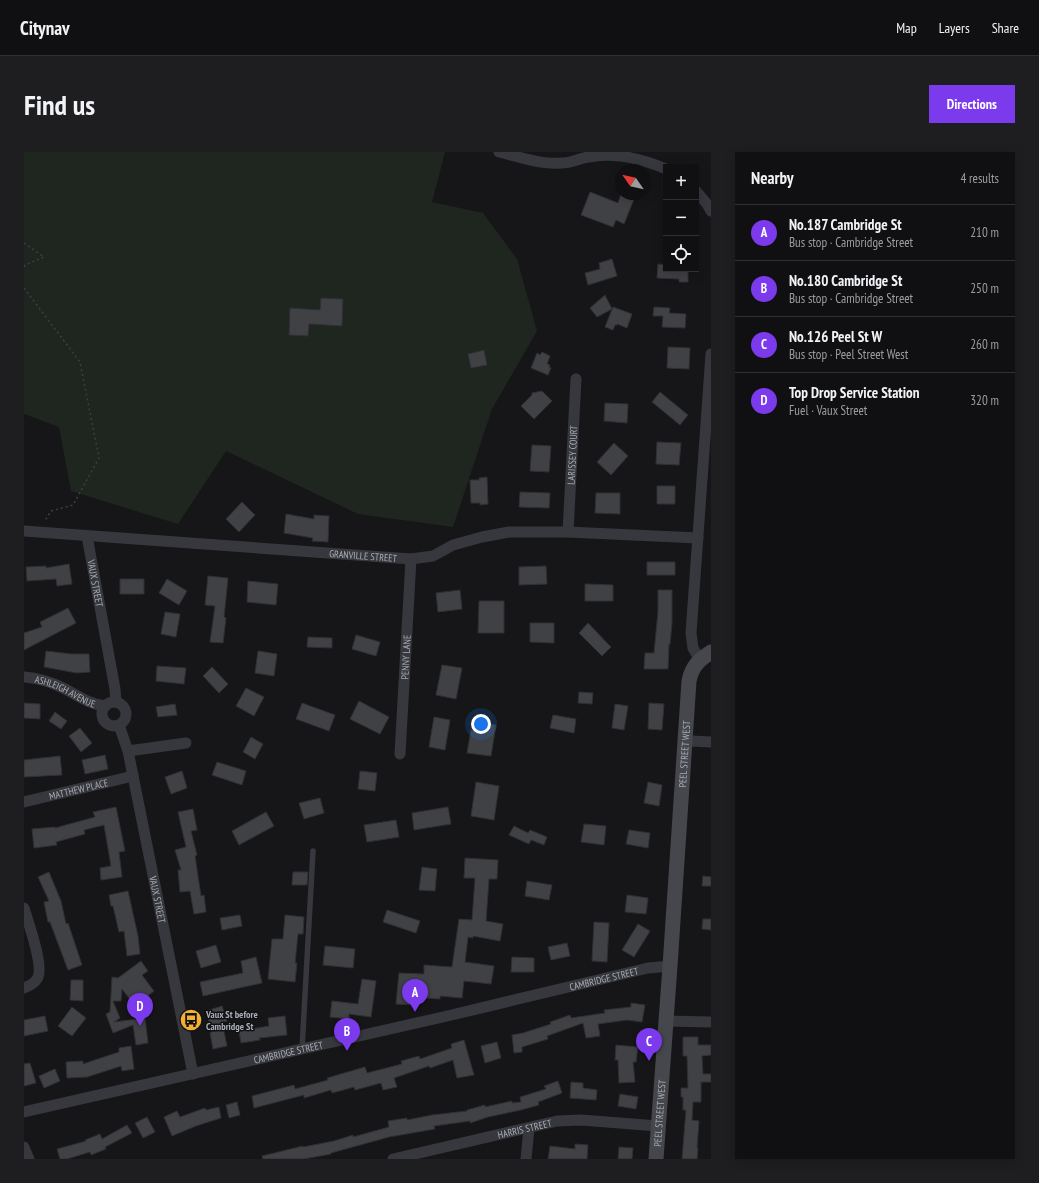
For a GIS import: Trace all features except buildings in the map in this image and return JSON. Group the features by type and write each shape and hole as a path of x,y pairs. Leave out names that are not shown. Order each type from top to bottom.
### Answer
{"street":[{"path":"499,152 549,163 563,163 602,155 618,156 636,159 663,169"},
{"path":"699,195 711,211"},
{"name":"PEEL STREET WEST","path":"656,1159 689,680 692,669 705,656 693,648 691,633 711,354"},
{"name":"LARISSEY COURT","path":"568,532 576,379"},
{"name":"GRANVILLE STREET","path":"24,531 411,560 433,556 453,545 482,537 509,532 568,532 698,538"},
{"name":"VAUX STREET","path":"87,536 115,689 116,702"},
{"name":"PENNY LANE","path":"400,754 411,560"},
{"name":"ASHLEIGH AVENUE","path":"24,677 47,681 63,688 86,702 105,706"},
{"path":"116,702 123,706 126,713 125,720 119,725 111,726 104,721 102,713 105,706 108,703 116,702"},
{"name":"VAUX STREET","path":"119,725 128,752 193,1074"},
{"path":"685,742 711,742"},
{"path":"128,752 186,743"},
{"name":"MATTHEW PLACE","path":"24,802 133,776"},
{"path":"24,908 39,962 40,971 37,979 31,985 24,988"},
{"name":"CAMBRIDGE STREET","path":"24,1112 302,1049 654,966 670,966"},
{"path":"666,1021 711,1022"},
{"name":"HARRIS STREET","path":"393,1159 557,1121 581,1120 658,1126"},
{"path":"526,1159 529,1128"},
{"path":"24,1147 28,1159"}],"lane":[{"path":"302,1049 313,851"}],"path":[{"path":"24,243 44,257 24,268"},
{"path":"24,288 80,362 99,458 73,505 51,511 37,532"}],"shaded area":[{"path":"24,152 445,152 432,202 483,213 517,259 537,331 492,409 453,527 358,514 226,451 178,524 71,491 59,427 24,414"}],"place":[{"name":"No.187 Cambridge St","path":"415,1012"},
{"name":"Vaux St before Cambridge St","path":"191,1020"},
{"name":"Top Drop Service Station","path":"140,1026"},
{"name":"No.180 Cambridge St","path":"347,1051"},
{"name":"No.126 Peel St W","path":"649,1061"}]}
